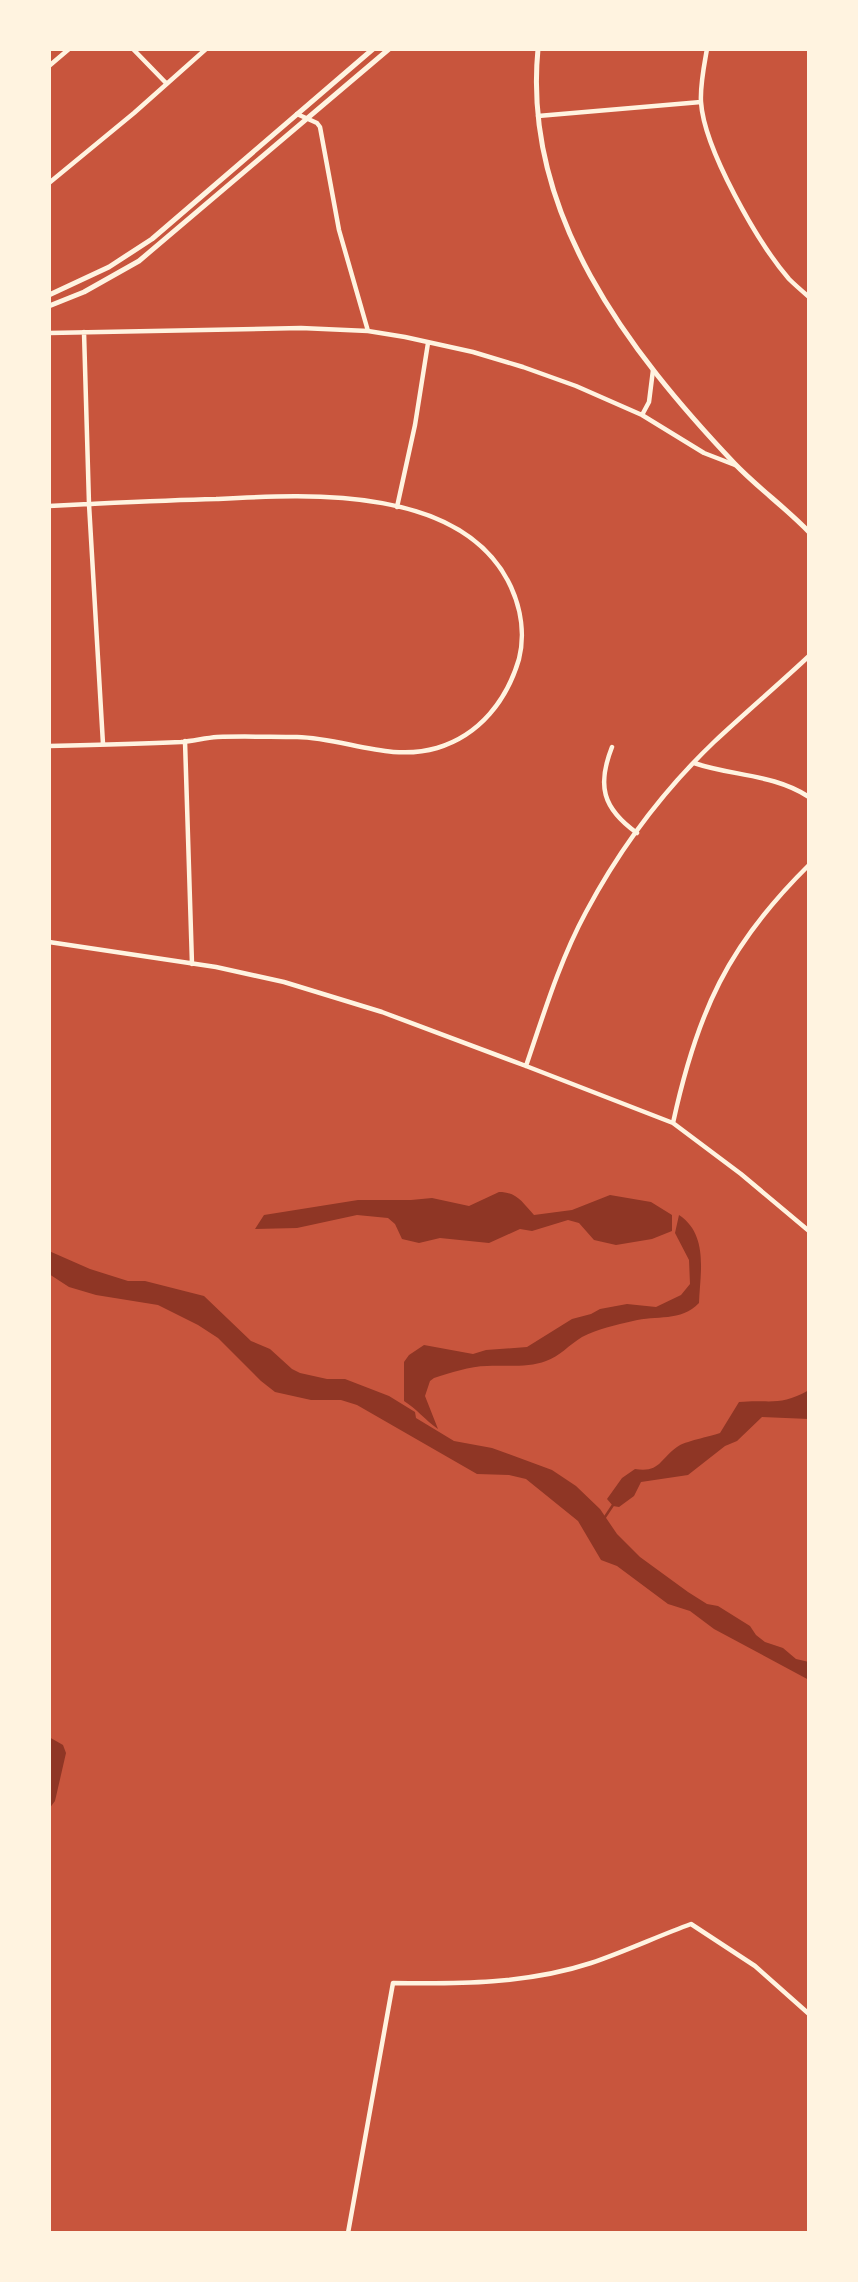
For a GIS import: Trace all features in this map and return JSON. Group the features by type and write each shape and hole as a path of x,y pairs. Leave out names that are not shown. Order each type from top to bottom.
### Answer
{"street":[{"path":"49,66 69,49"},
{"path":"133,49 166,83"},
{"path":"49,183 206,49"},
{"path":"49,295 134,253 373,49"},
{"path":"49,306 84,292 139,261 389,49"},
{"path":"538,49 535,80 548,178 571,240 603,299 653,370 737,466 809,533"},
{"path":"707,49 701,102 715,152 727,180 770,252 790,279 809,297"},
{"path":"538,117 701,102"},
{"path":"297,114 317,123 322,132 339,230 368,331"},
{"path":"49,333 260,328 368,331 428,342 473,352 576,386 642,415 704,453 737,466"},
{"path":"84,331 89,504 103,744"},
{"path":"397,507 415,425 428,342"},
{"path":"642,415 649,402 653,370"},
{"path":"49,506 316,496 397,507 444,523 473,539 492,555 517,598 522,630 514,676 489,716 473,731 449,744 404,754 299,737 217,737 186,741 49,746"},
{"path":"527,1066 549,999 585,913 607,875 671,788 694,763 809,656"},
{"path":"186,741 192,964"},
{"path":"612,747 604,768 602,782 605,793 621,821 637,833"},
{"path":"694,763 769,779 809,797"},
{"path":"673,1123 689,1059 718,982 745,937 777,896 809,865"},
{"path":"49,942 251,974 309,989 382,1012 527,1066 673,1123 741,1174 809,1231"},
{"path":"348,2233 393,1983 452,1984 526,1978 591,1963 691,1924 755,1966 809,2014"}],"shaded area":[{"path":"499,1192 515,1196 534,1215 572,1210 610,1195 651,1202 672,1215 672,1231 652,1239 616,1245 594,1240 579,1223 568,1220 532,1231 520,1229 489,1243 440,1238 419,1243 402,1239 395,1224 388,1218 357,1215 297,1228 255,1229 264,1215 358,1200 432,1198 469,1206"},
{"path":"679,1215 689,1223 695,1233 701,1255 699,1303 692,1309 676,1315 642,1319 594,1332 582,1337 555,1357 539,1363 474,1367 434,1378 430,1381 425,1396 438,1429 404,1401 404,1362 424,1345 473,1354 486,1350 527,1347 572,1319 600,1309 627,1304 656,1307 681,1295 690,1284 689,1260 675,1233"},
{"path":"49,1251 90,1269 128,1281 145,1281 204,1296 251,1341 270,1349 300,1373 327,1379 345,1379 389,1396 415,1412 416,1418 454,1441 492,1448 552,1470 576,1486 600,1509 617,1534 640,1557 707,1604 718,1606 750,1626 765,1642 783,1648 796,1659 809,1662 809,1680 714,1629 690,1611 668,1604 617,1566 601,1560 578,1521 526,1479 509,1475 477,1474 357,1405 341,1400 311,1400 275,1392 218,1338 198,1325 158,1305 96,1295 69,1287 49,1274"},
{"path":"809,1390 809,1419 762,1417 737,1441 725,1446 688,1475 641,1482 634,1496 619,1507 613,1506 607,1499 622,1478 635,1469 655,1467 681,1445 720,1433 739,1402 790,1399"},
{"path":"49,1737 63,1745 66,1753 55,1801 49,1809"}],"waterway":[{"path":"605,1517 613,1505"}]}
